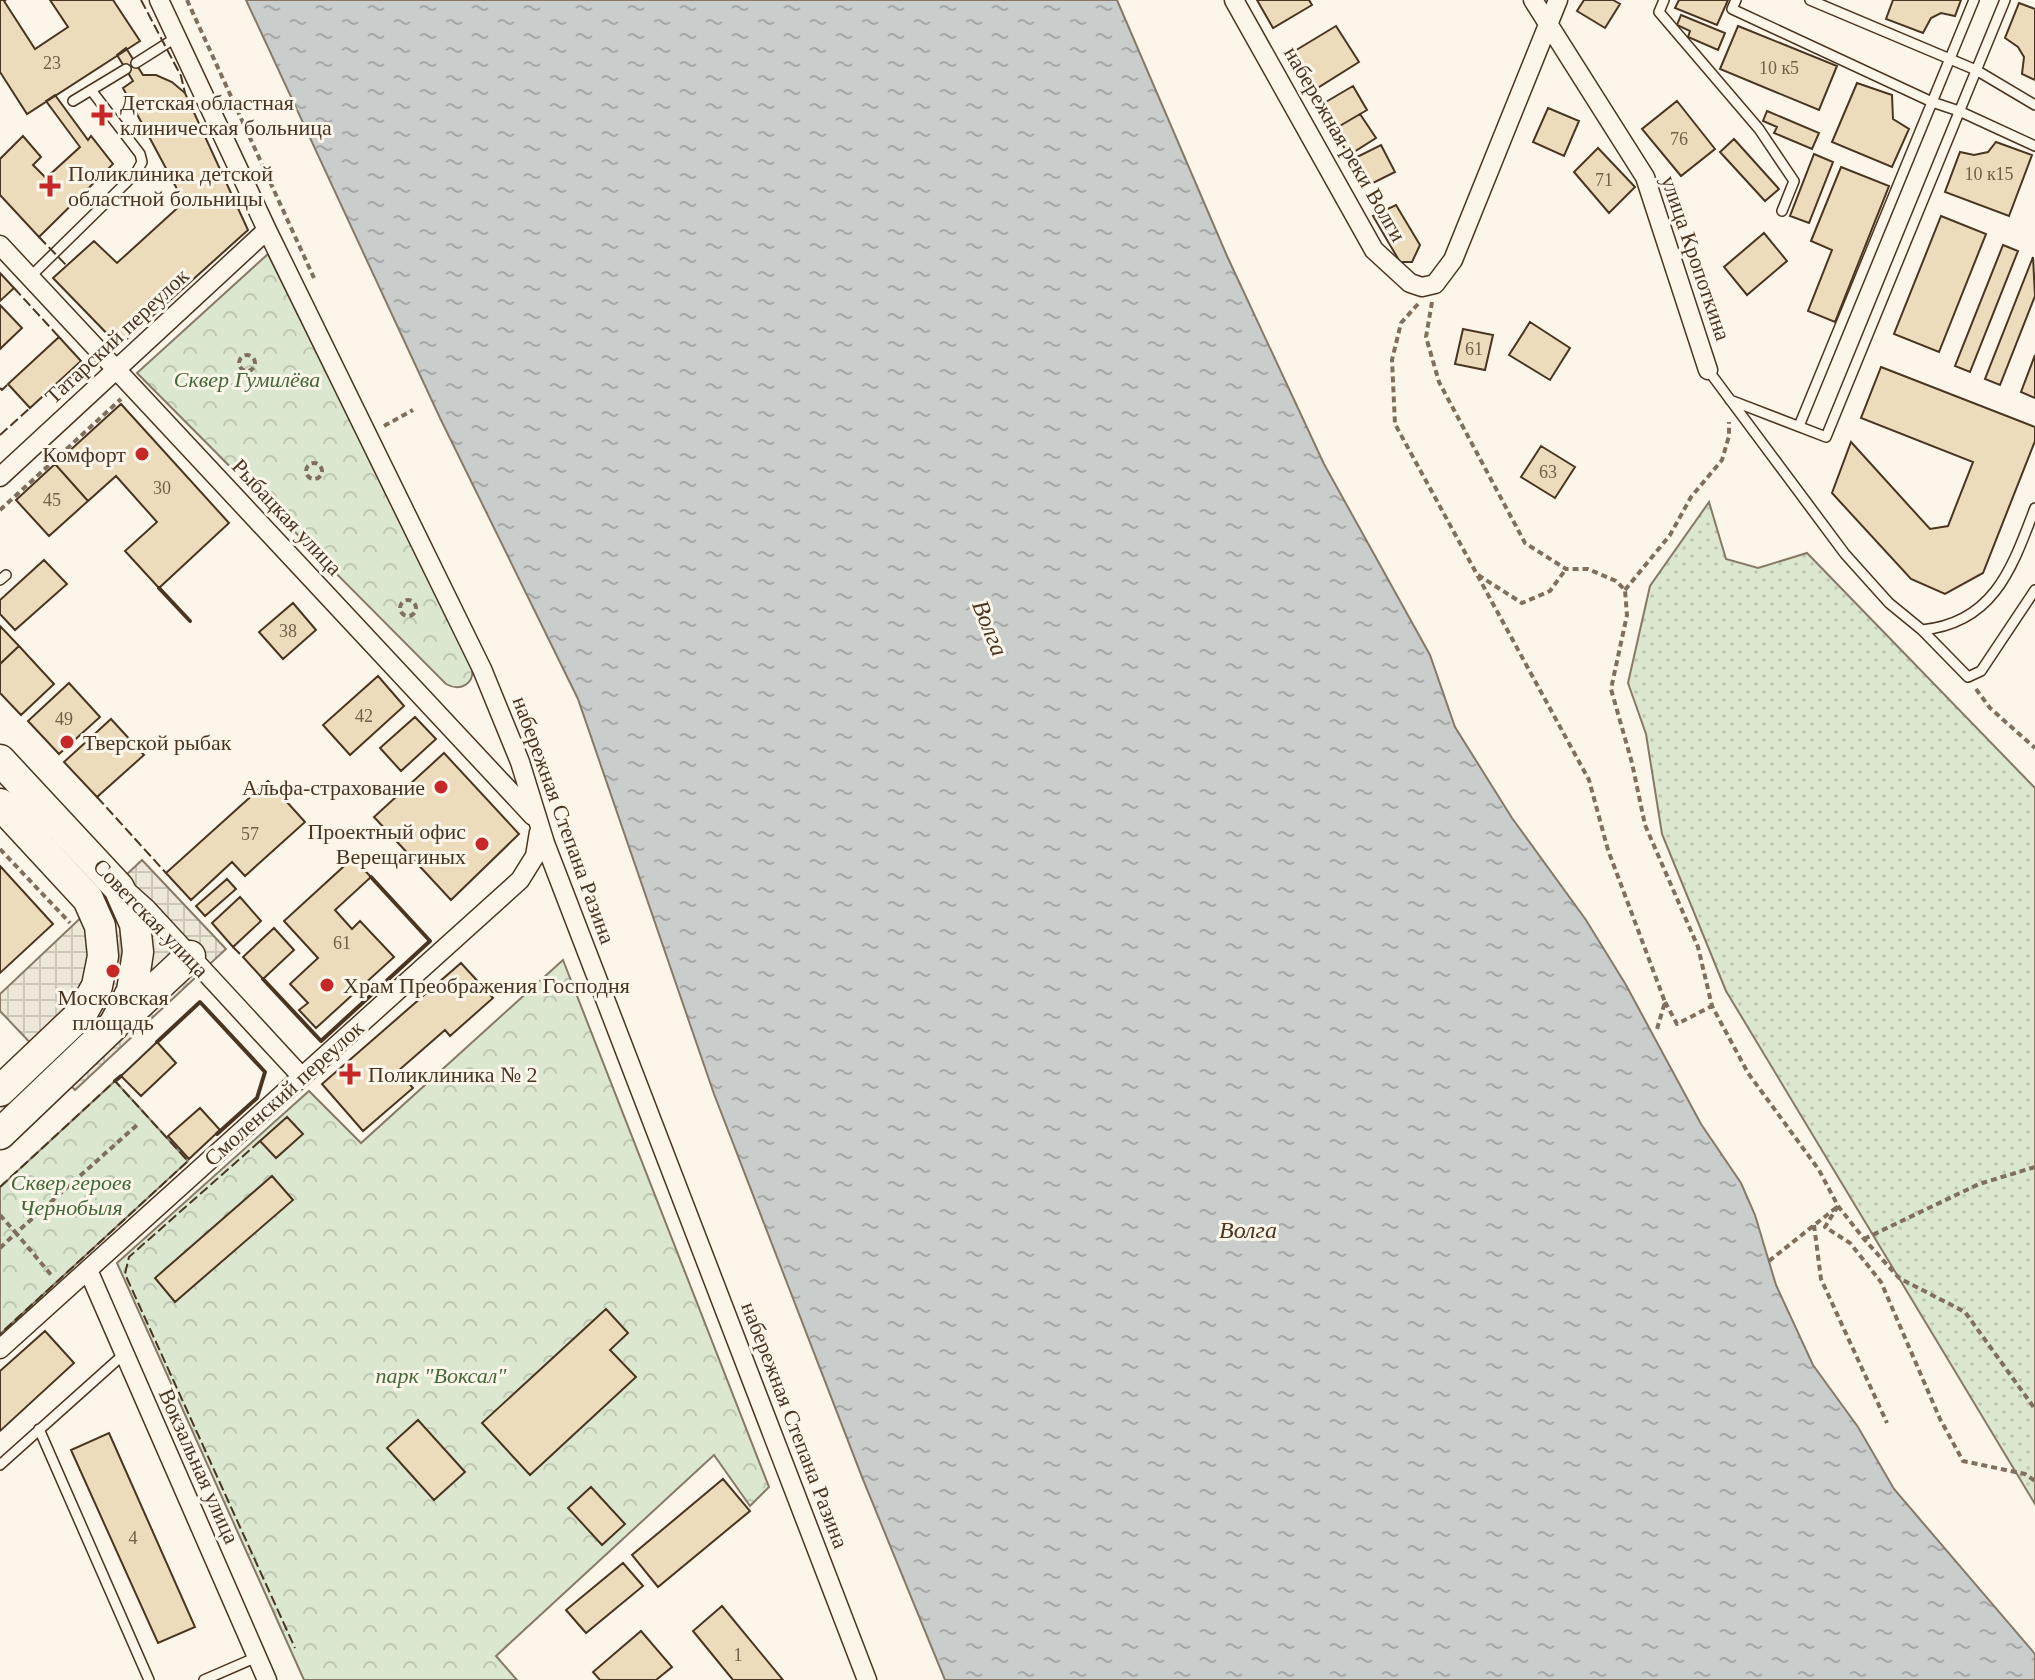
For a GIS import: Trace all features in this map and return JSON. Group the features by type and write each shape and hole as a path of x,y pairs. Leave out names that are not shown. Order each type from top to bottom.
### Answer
{"main road":[{"name":"Советская улица","path":"0,760 113,880"},
{"name":"Советская улица","path":"0,804 88,899 98,919 103,941 103,964 94,993 77,1018 0,1091"},
{"path":"108,1033 120,1017 132,991 138,952 132,914 113,880"},
{"path":"0,1134 190,956"}],"street":[{"name":"набережная Степана Разина","path":"159,0 267,230 482,669 520,762 538,821 867,1680"},
{"name":"набережная реки Волги","path":"1234,0 1374,250 1410,283 1422,287 1435,284"},
{"name":"улица Кропоткина","path":"1533,0 1645,177 1708,370"},
{"path":"1435,284 1453,260 1558,0"},
{"name":"Татарский переулок","path":"0,477 267,230"},
{"name":"Рыбацкая улица","path":"0,245 538,821"},
{"name":"Смоленский переулок","path":"0,1349 525,875 537,849 538,821"},
{"name":"Советская улица","path":"113,880 147,909 302,1077"},
{"name":"Вокзальная улица","path":"88,1270 267,1680"}],"lane":[{"path":"1664,0 1659,12 1759,129 1794,181 1782,211"},
{"path":"1736,0 1732,9 2035,146"},
{"path":"1810,0 1976,70 2035,105"},
{"path":"1799,426 1974,0"},
{"path":"1730,400 1826,437 2005,0"},
{"path":"136,63 177,37"},
{"path":"73,101 126,69"},
{"path":"30,277 136,173 142,162 140,154 91,90"},
{"path":"1708,370 1845,554 1889,603 1922,630 1968,677 1981,671 2035,590"},
{"path":"1922,630 1944,628 1965,618 2004,582 2035,508"},
{"path":"0,1465 124,1354"},
{"path":"39,1429 149,1680"},
{"path":"204,1680 257,1657"}],"path":[{"path":"187,0 317,283"},
{"path":"1435,284 1426,337 1439,382 1525,543 1566,569 1588,569 1616,581 1625,590 1627,615 1611,689 1632,763 1645,825 1698,947 1712,1006 1748,1073 1819,1170 1838,1206 1864,1239 1899,1278 1965,1312 2035,1409"},
{"path":"1435,284 1401,323 1392,360 1395,424 1589,780 1608,850 1665,1002 1677,1024 1712,1006"},
{"path":"0,510 133,388"},
{"path":"1625,590 1670,535 1691,497 1722,460 1729,436 1730,400"},
{"path":"382,427 413,410"},
{"path":"1478,574 1522,603 1550,591 1566,569"},
{"path":"1968,677 1990,708 2035,748"},
{"path":"0,849 77,930"},
{"path":"1657,1029 1665,1002"},
{"path":"0,1248 137,1125"},
{"path":"1864,1239 1979,1184 2035,1167"},
{"path":"1769,1261 1838,1206"},
{"path":"1838,1206 1825,1227 1850,1243 1881,1282 1940,1419 1963,1461 2025,1474 2035,1481"},
{"path":"0,1215 64,1290"},
{"path":"1814,1225 1821,1279 1887,1423"}],"green space":[{"name":"Сквер Гумилёва","path":"268,254 472,667 469,682 461,687 446,684 137,373"},
{"path":"1709,502 1726,559 1758,568 1807,553 2035,788 2035,1504 1726,991 1662,834 1646,734 1628,683 1650,586"},
{"name":"парк \"Воксал\"","path":"563,960 769,1487 750,1506 714,1455 496,1656 517,1680 304,1680 117,1263 309,1091 361,1143"},
{"name":"Сквер героев Чернобыля","path":"115,1081 188,1161 0,1334 0,1187"}],"shaded area":[{"name":"Московская площадь","path":"142,860 226,949 75,1090 0,1011 0,994"}],"water":[{"name":"Волга","path":"246,0 1117,0 1227,256 1324,464 1430,655 1455,727 1512,818 1586,920 1626,985 1701,1124 1741,1183 1755,1215 1776,1285 1813,1365 1858,1427 1894,1489 2035,1654 2035,1680 945,1680 862,1477 714,1094 578,699 440,418"}],"building":[{"path":"0,0 6,0 35,49 68,27 50,0 113,0 140,41 27,114 0,72"},
{"path":"1257,0 1309,0 1312,5 1273,28"},
{"path":"1584,0 1613,0 1620,4 1605,28 1577,11"},
{"path":"1679,0 1728,0 1717,25 1675,8"},
{"path":"1893,0 1961,0 1955,16 1941,13 1931,18 1923,33 1886,19"},
{"path":"2019,3 2035,9 2035,80 2022,74 2024,57 2018,47 2005,38"},
{"path":"1681,15 1725,33 1718,50 1688,37 1690,31 1677,25"},
{"path":"1336,26 1359,62 1311,92 1288,55"},
{"path":"1738,26 1837,66 1819,110 1720,69"},
{"path":"126,48 143,75 156,75 172,82 185,93 248,230 119,346 53,278 94,241 117,263 184,202 123,88 133,81 117,55"},
{"path":"1857,83 1892,95 1893,119 1909,129 1892,167 1832,142"},
{"path":"1353,86 1367,110 1333,130 1319,106"},
{"path":"55,95 88,140 91,136 113,164 39,237 0,195 0,159 23,136 41,157 33,165 46,178 80,147 46,101"},
{"path":"1677,101 1715,149 1681,176 1642,129"},
{"path":"1548,108 1579,121 1564,156 1533,142"},
{"path":"1767,111 1819,133 1812,149 1774,133 1777,127 1763,121"},
{"path":"1360,114 1376,138 1349,155 1333,130"},
{"path":"1734,139 1779,189 1765,201 1720,152"},
{"path":"1996,142 2032,155 2009,216 1945,192 1960,152 1974,155 1988,152"},
{"path":"1381,145 1395,172 1369,185 1355,158"},
{"path":"1598,148 1635,187 1609,213 1574,172"},
{"path":"1814,154 1833,162 1809,223 1790,216"},
{"path":"1841,167 1889,186 1835,322 1808,311 1832,250 1811,241"},
{"path":"1396,205 1420,245 1412,262 1400,262 1373,216"},
{"path":"1941,216 1986,234 1939,352 1894,334"},
{"path":"1764,233 1787,261 1747,295 1724,267"},
{"path":"2003,245 2018,251 1970,372 1955,366"},
{"path":"2033,257 2035,296 2000,385 1985,379"},
{"path":"0,273 14,288 0,301"},
{"path":"0,305 22,328 0,349"},
{"path":"1530,322 1570,348 1550,380 1509,355"},
{"path":"1463,329 1493,335 1485,370 1455,364"},
{"path":"59,337 81,361 30,408 8,384"},
{"path":"2035,355 2035,398 2021,392"},
{"path":"1881,367 2035,427 2035,441 1983,573 1945,594 1911,579 1832,493 1851,442 1930,529 1948,526 1973,462 1861,418"},
{"path":"121,404 229,523 159,588 125,551 157,522 116,476 88,501 55,464"},
{"path":"1541,446 1575,467 1555,498 1521,477"},
{"path":"55,464 88,501 49,536 16,500"},
{"path":"44,560 67,584 15,630 0,614 0,600"},
{"path":"293,603 316,630 283,659 259,632"},
{"path":"0,626 19,646 0,664"},
{"path":"19,646 54,684 21,715 0,693 0,664"},
{"path":"378,676 404,706 350,755 323,725"},
{"path":"69,683 100,717 59,754 28,721"},
{"path":"415,717 436,739 401,771 380,748"},
{"path":"111,719 144,755 97,797 64,762"},
{"path":"444,753 519,834 451,900 374,817"},
{"path":"268,781 305,822 245,876 232,862 191,900 166,873"},
{"path":"353,858 371,877 335,910 352,929 360,921 394,957 316,1028 299,1010 308,1003 290,984 318,958 284,921"},
{"path":"0,866 53,924 0,973"},
{"path":"227,879 236,889 205,916 196,906"},
{"path":"240,897 261,921 233,947 212,923"},
{"path":"274,928 294,950 263,979 243,957"},
{"path":"461,963 493,998 450,1036 445,1030 398,1071 413,1088 363,1131 322,1084"},
{"path":"157,1042 176,1063 141,1096 121,1076"},
{"path":"200,1108 220,1130 189,1159 168,1136"},
{"path":"287,1117 303,1134 276,1158 260,1141"},
{"path":"272,1176 293,1200 175,1302 155,1278"},
{"path":"606,1309 628,1333 610,1350 636,1377 530,1475 482,1423"},
{"path":"45,1331 74,1363 0,1431 0,1371"},
{"path":"418,1420 465,1472 434,1500 387,1448"},
{"path":"109,1433 195,1627 158,1643 71,1450"},
{"path":"723,1479 750,1511 658,1587 632,1555"},
{"path":"591,1487 625,1524 602,1545 568,1508"},
{"path":"623,1563 643,1586 586,1633 566,1610"},
{"path":"722,1606 783,1680 733,1680 693,1631"},
{"path":"641,1631 672,1667 656,1680 600,1680 593,1672"}],"fence":[{"path":"141,0 181,76 185,93"},
{"path":"39,237 67,266"},
{"path":"14,288 59,337"},
{"path":"0,388 2,390 8,384"},
{"path":"0,435 30,408"},
{"path":"97,797 166,873"},
{"path":"233,947 243,957"},
{"path":"0,1187 115,1081 188,1161 0,1334"},
{"path":"260,1141 129,1257 125,1274 295,1648"}],"wall":[{"path":"159,588 190,621"},
{"path":"263,979 321,1041 430,941 371,877"},
{"path":"157,1042 200,1002 265,1072 257,1098 217,1134"},
{"path":"115,1081 121,1076"}],"place":[{"name":"Детская областная клиническая больница","path":"102,115"},
{"name":"Поликлиника детской областной больницы","path":"50,186"},
{"name":"Комфорт","path":"142,454"},
{"name":"Тверской рыбак","path":"67,742"},
{"name":"Альфа-страхование","path":"441,787"},
{"name":"Проектный офис Верещагиных","path":"482,844"},
{"name":"Московская площадь","path":"113,971"},
{"name":"Храм Преображения Господня","path":"327,985"},
{"name":"Поликлиника № 2","path":"350,1074"}]}
